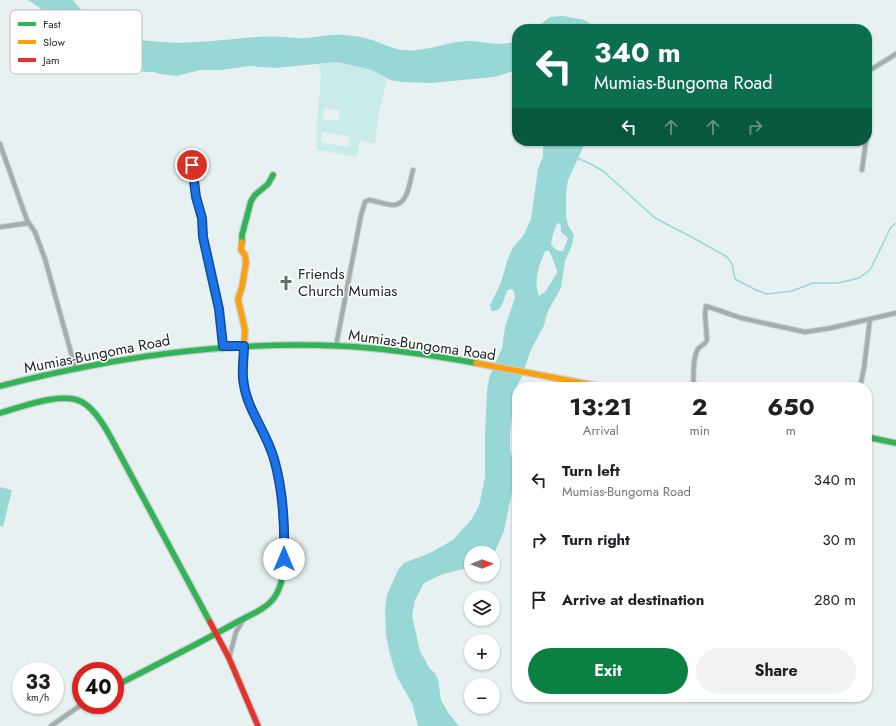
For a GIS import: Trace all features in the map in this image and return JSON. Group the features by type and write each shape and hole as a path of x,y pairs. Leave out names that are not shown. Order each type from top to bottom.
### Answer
{"main road":[{"path":"124,681 216,635 273,600 278,592 284,570 281,499 274,458 250,404 244,384 244,326 240,316 238,299 242,287 246,263 242,250 242,235 251,201 254,195 268,184 273,175"},
{"name":"Mumias-Bungoma Road","path":"0,386 75,367 173,351 223,346 336,346 391,350 576,382"},
{"path":"0,413 51,400 66,398 76,399 85,404 100,422 117,449 229,658 258,726"},
{"path":"872,438 896,443"}],"street":[{"path":"872,69 896,54"},
{"path":"0,144 29,223 35,232 45,259 75,367"},
{"path":"862,170 865,146"},
{"path":"189,158 193,169 196,197 202,218 203,237 219,309 223,346"},
{"path":"336,346 361,215 365,202 369,200 396,205 402,202 408,191 413,170"},
{"path":"0,227 29,223"},
{"path":"694,382 693,372 697,352 707,340 705,314 706,306 741,318 805,332 896,313"},
{"path":"861,382 870,319"},
{"path":"229,658 236,632 244,618"},
{"path":"50,726 72,711"}],"shaded area":[{"path":"337,62 372,70 387,79 379,113 375,144 360,140 357,157 317,150 317,121 321,77 319,64","holes":["324,108 340,110 339,120 323,120","322,132 351,137 348,147 321,142"]}],"water":[{"path":"28,0 73,0 82,10 42,10"},
{"path":"563,16 584,20 591,24 541,24 550,17"},
{"path":"341,35 364,38 401,50 426,49 462,41 475,41 494,44 506,44 512,42 512,72 494,77 431,83 390,80 372,70 337,62 275,68 249,66 221,70 200,70 177,76 142,72 142,40 182,43 262,37 309,38"},
{"path":"544,146 584,146 568,180 566,193 566,216 568,225 574,235 572,245 565,261 561,288 548,311 543,328 530,352 521,379 519,382 512,382 510,450 512,458 512,492 504,531 497,546 464,546 464,569 443,574 424,583 415,600 412,616 420,651 430,669 435,673 438,679 441,700 449,714 459,726 418,726 412,703 397,677 389,651 386,635 385,610 387,595 398,570 404,563 430,553 453,540 471,520 479,506 485,477 485,436 489,378 502,348 505,327 515,298 514,292 512,289 508,290 501,307 495,311 491,311 490,305 501,283 512,249 523,236 531,219 538,169 543,156","holes":["559,223 561,226 561,232 568,238 563,251 557,250 551,244 555,228","545,251 549,251 557,273 545,292 539,296 537,290 537,279"]},
{"path":"0,487 12,490 3,527 0,526"}],"waterway":[{"path":"577,158 603,171 655,218 727,257 732,264 735,279 767,294 792,291 813,283 838,283 859,278 870,270 891,227 896,223"}],"traffic: fast":[{"path":"242,242 242,235 251,201 255,195 268,184 273,175"},
{"path":"0,386 127,359 169,353 254,346 297,345 375,348 476,363"},
{"path":"0,413 41,401 64,398 82,402 93,411 98,416 110,436 210,622"},
{"path":"872,438 896,443"},
{"path":"124,681 258,611 271,602 274,598 281,584 284,565 284,520 277,475 267,441"}],"traffic: slow":[{"path":"242,242 241,250 245,255 246,263 242,287 238,299 245,330 243,364 244,384 251,409 267,441"},
{"path":"476,363 577,382"}],"traffic: jam":[{"path":"210,622 229,658 258,726"}],"place":[{"name":"Friends Church Mumias","path":"286,283"}],"route":[{"path":"192,165 194,173 194,188 202,218 203,237 219,309 223,346 244,346 243,372 245,392 274,458 284,521 284,559"}]}
